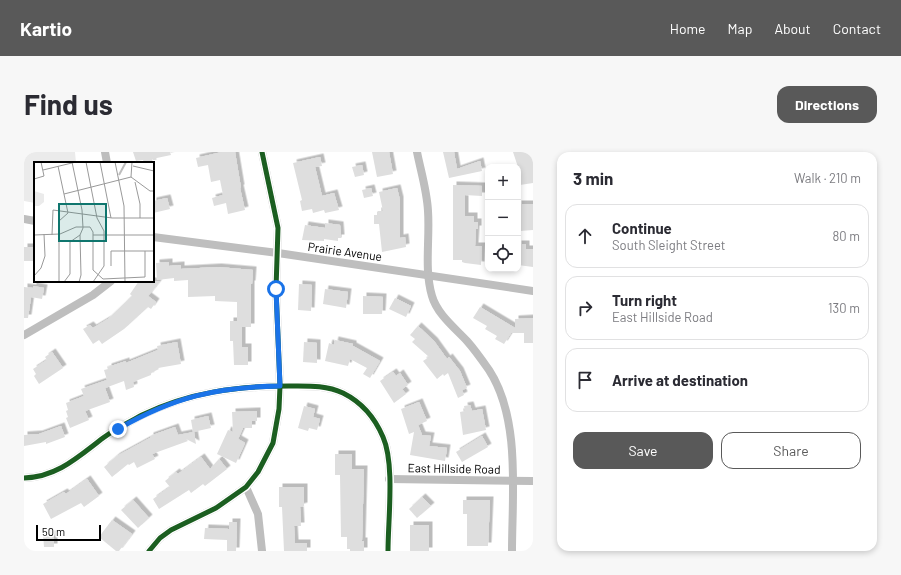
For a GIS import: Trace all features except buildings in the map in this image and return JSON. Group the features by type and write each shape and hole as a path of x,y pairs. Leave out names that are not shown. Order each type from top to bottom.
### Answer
{"street":[{"path":"105,152 107,162"},
{"path":"149,551 160,538 171,530 216,508 246,487 258,472 273,443 280,409 276,289 278,228 276,212 262,152"},
{"path":"417,152 428,212 429,276 435,303 475,351 498,388 508,422 512,481 512,551"},
{"path":"24,219 34,221"},
{"name":"Prairie Avenue","path":"154,237 278,253 533,291"},
{"path":"24,335 87,299 110,282"},
{"path":"24,478 40,477 54,472 70,464 118,429 143,415 170,403 194,395 224,389 280,386 326,388 343,393 359,403 378,425 384,438 388,454 389,479 388,551"},
{"name":"East Hillside Road","path":"389,479 533,481"},
{"path":"246,487 258,514 262,551"}],"shaded area":[{"path":"24,152 75,152 76,162 34,162 34,203 24,201"}],"cycle path":[{"path":"149,551 160,538 171,530 216,508 246,487 258,472 273,443 279,409 280,386 276,289 278,228 262,152"},
{"path":"24,478 36,477 57,470 76,459 122,426 142,415 178,401 214,392 251,387 317,386 337,390 356,401 367,411 380,430 387,448 390,477 388,551"}],"route":[{"path":"118,429 143,415 187,397 224,389 280,386 276,289"}]}
